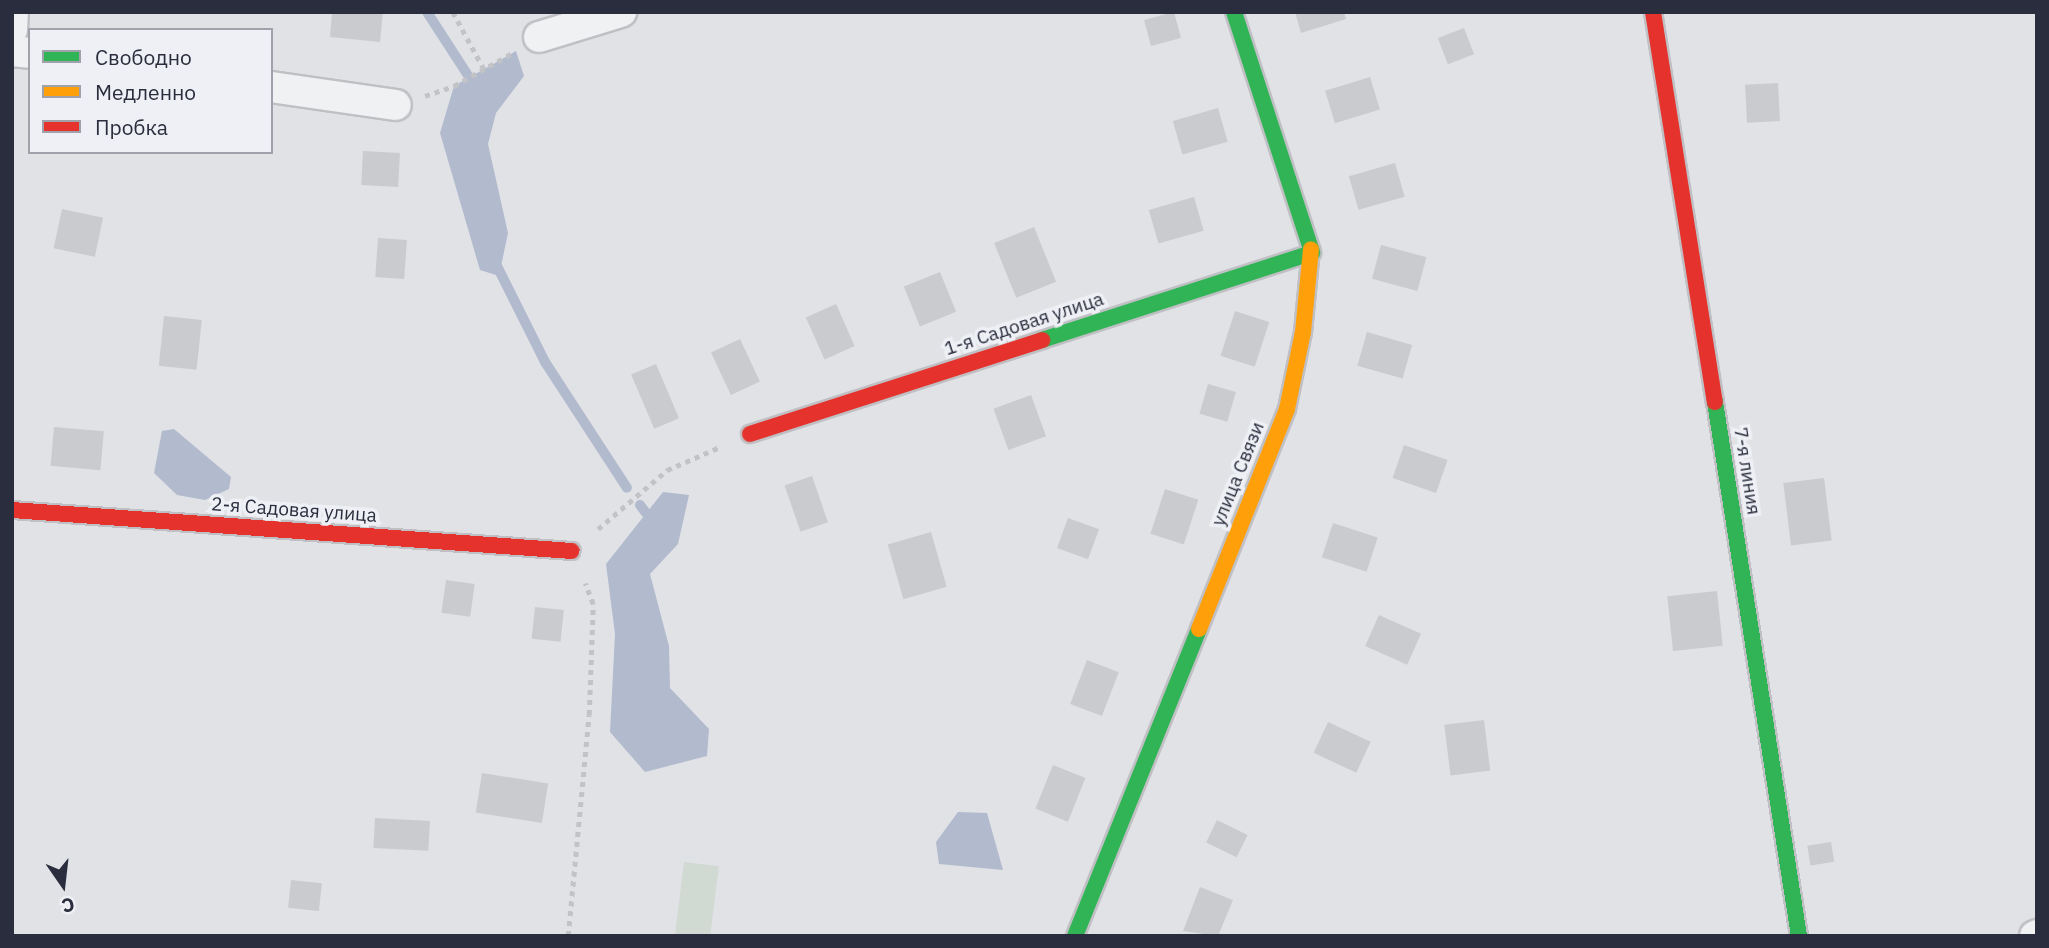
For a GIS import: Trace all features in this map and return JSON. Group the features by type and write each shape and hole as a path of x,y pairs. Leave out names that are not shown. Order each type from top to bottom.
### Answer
{"street":[{"path":"12,30 13,12"},
{"path":"539,37 621,12"},
{"name":"улица Связи","path":"1075,936 1287,410 1312,253 1234,12"},
{"name":"7-я линия","path":"1653,12 1799,936"},
{"path":"273,87 396,105"},
{"name":"1-я Садовая улица","path":"750,434 1312,253"},
{"name":"2-я Садовая улица","path":"12,510 572,551"}],"path":[{"path":"453,12 484,69"},
{"path":"396,105 454,86 539,37"},
{"path":"568,936 583,802 593,604 572,551 667,470 750,434"}],"shaded area":[{"path":"684,862 719,866 710,936 675,936"}],"water":[{"path":"516,51 524,76 496,113 488,144 508,233 499,276 480,270 440,133 454,86"},
{"path":"174,429 231,477 229,489 205,500 177,495 154,473 162,431"},
{"path":"663,492 689,495 678,544 650,574 669,646 670,688 709,729 707,756 645,772 610,732 615,634 606,564"},
{"path":"958,812 987,813 1003,870 939,864 936,842"}],"building":[{"path":"332,12 383,12 380,42 330,37"},
{"path":"1174,12 1181,38 1151,46 1144,20"},
{"path":"1295,12 1344,12 1346,19 1301,33"},
{"path":"1464,28 1474,54 1448,64 1438,38"},
{"path":"1370,77 1380,110 1335,123 1325,91"},
{"path":"1778,83 1780,121 1747,123 1745,85"},
{"path":"1218,108 1228,142 1182,155 1173,121"},
{"path":"363,151 400,153 398,187 361,185"},
{"path":"1395,163 1405,197 1359,210 1349,176"},
{"path":"1194,197 1204,231 1158,244 1149,210"},
{"path":"62,209 103,218 95,257 54,248"},
{"path":"1034,227 1056,282 1016,298 994,243"},
{"path":"378,238 407,240 404,279 375,277"},
{"path":"1381,245 1426,257 1417,291 1372,279"},
{"path":"940,272 956,312 920,326 904,287"},
{"path":"836,304 855,346 825,359 806,317"},
{"path":"1235,311 1269,322 1255,367 1220,356"},
{"path":"164,316 202,320 197,370 159,366"},
{"path":"1367,332 1412,345 1403,379 1357,366"},
{"path":"740,339 760,382 731,395 711,353"},
{"path":"656,364 679,418 654,429 631,375"},
{"path":"1208,384 1236,392 1227,422 1199,414"},
{"path":"1031,395 1046,436 1008,450 993,409"},
{"path":"54,427 104,431 100,470 51,466"},
{"path":"1404,445 1447,460 1436,493 1393,478"},
{"path":"812,476 828,522 801,532 785,485"},
{"path":"1824,478 1832,541 1791,546 1783,483"},
{"path":"1165,489 1198,500 1184,545 1150,534"},
{"path":"1068,518 1099,529 1088,559 1057,548"},
{"path":"1333,523 1378,538 1367,572 1322,557"},
{"path":"931,532 947,587 903,599 888,544"},
{"path":"446,580 475,584 470,617 441,613"},
{"path":"1717,591 1723,646 1673,651 1667,596"},
{"path":"535,607 564,610 560,642 532,639"},
{"path":"1379,615 1421,634 1407,665 1365,646"},
{"path":"1087,660 1119,672 1102,716 1070,704"},
{"path":"1484,720 1490,771 1451,775 1444,725"},
{"path":"1328,722 1371,742 1356,773 1314,753"},
{"path":"1053,765 1085,778 1068,822 1035,809"},
{"path":"482,773 548,783 542,823 476,813"},
{"path":"375,818 430,821 428,851 373,848"},
{"path":"1217,820 1248,835 1237,857 1206,842"},
{"path":"1831,842 1834,862 1810,866 1807,846"},
{"path":"291,880 322,883 319,911 288,908"},
{"path":"1200,887 1233,900 1218,936 1183,931"}],"waterway":[{"path":"427,12 469,77 470,89"},
{"path":"497,266 545,362 627,488"},
{"path":"640,505 646,513"}],"traffic: fast":[{"path":"1234,12 1311,249"},
{"path":"1042,340 1312,253"},
{"path":"1715,402 1799,936"},
{"path":"1075,936 1199,629"}],"traffic: slow":[{"path":"1199,629 1287,409 1303,332 1311,249"}],"traffic: jam":[{"path":"1653,12 1715,402"},
{"path":"750,434 1042,340"},
{"path":"12,510 572,551"}]}
